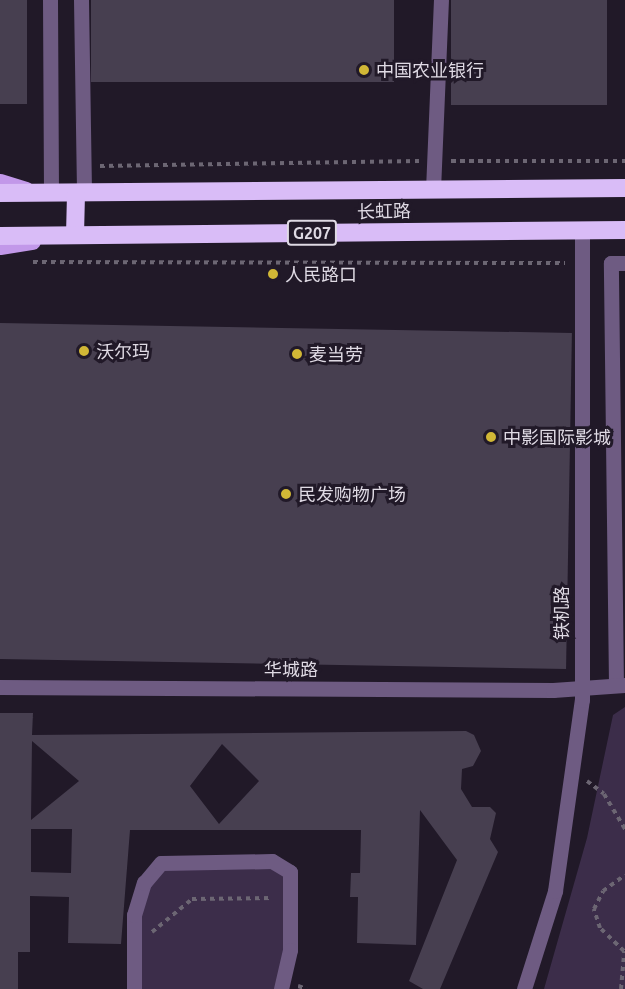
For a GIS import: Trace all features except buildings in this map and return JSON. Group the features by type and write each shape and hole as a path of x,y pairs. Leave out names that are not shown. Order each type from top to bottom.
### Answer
{"highway":[{"name":"长虹路","path":"0,193 625,188"},
{"path":"73,235 80,193"},
{"name":"长虹路","path":"0,236 625,230"}],"main road":[{"path":"0,182 44,193"},
{"path":"0,247 73,235"}],"street":[{"path":"44,193 50,0"},
{"path":"80,193 81,0"},
{"path":"433,190 441,0"},
{"name":"铁机路","path":"524,989 555,891 581,685 582,230"},
{"path":"621,685 611,263 625,263"},
{"name":"华城路","path":"0,687 206,681 554,690 581,685 621,685"},
{"path":"134,989 134,915 144,883 161,863 272,861 290,872 290,950 281,989"}],"path":[{"path":"81,167 434,160 625,161"},
{"path":"24,262 582,263"},
{"path":"572,769 604,794 625,829"},
{"path":"621,989 625,982 624,951 600,928 594,909 603,891 625,875"},
{"path":"149,935 192,899 290,898"}],"shaded area":[{"path":"625,707 625,989 544,989 587,838 613,715"},
{"path":"272,861 290,872 281,989 134,989 134,915 161,863"}],"place":[{"name":"中国农业银行","path":"364,70"},
{"name":"人民路口","path":"273,274"},
{"name":"沃尔玛","path":"84,351"},
{"name":"麦当劳","path":"297,354"},
{"name":"中影国际影城","path":"491,437"},
{"name":"民发购物广场","path":"286,494"}]}
